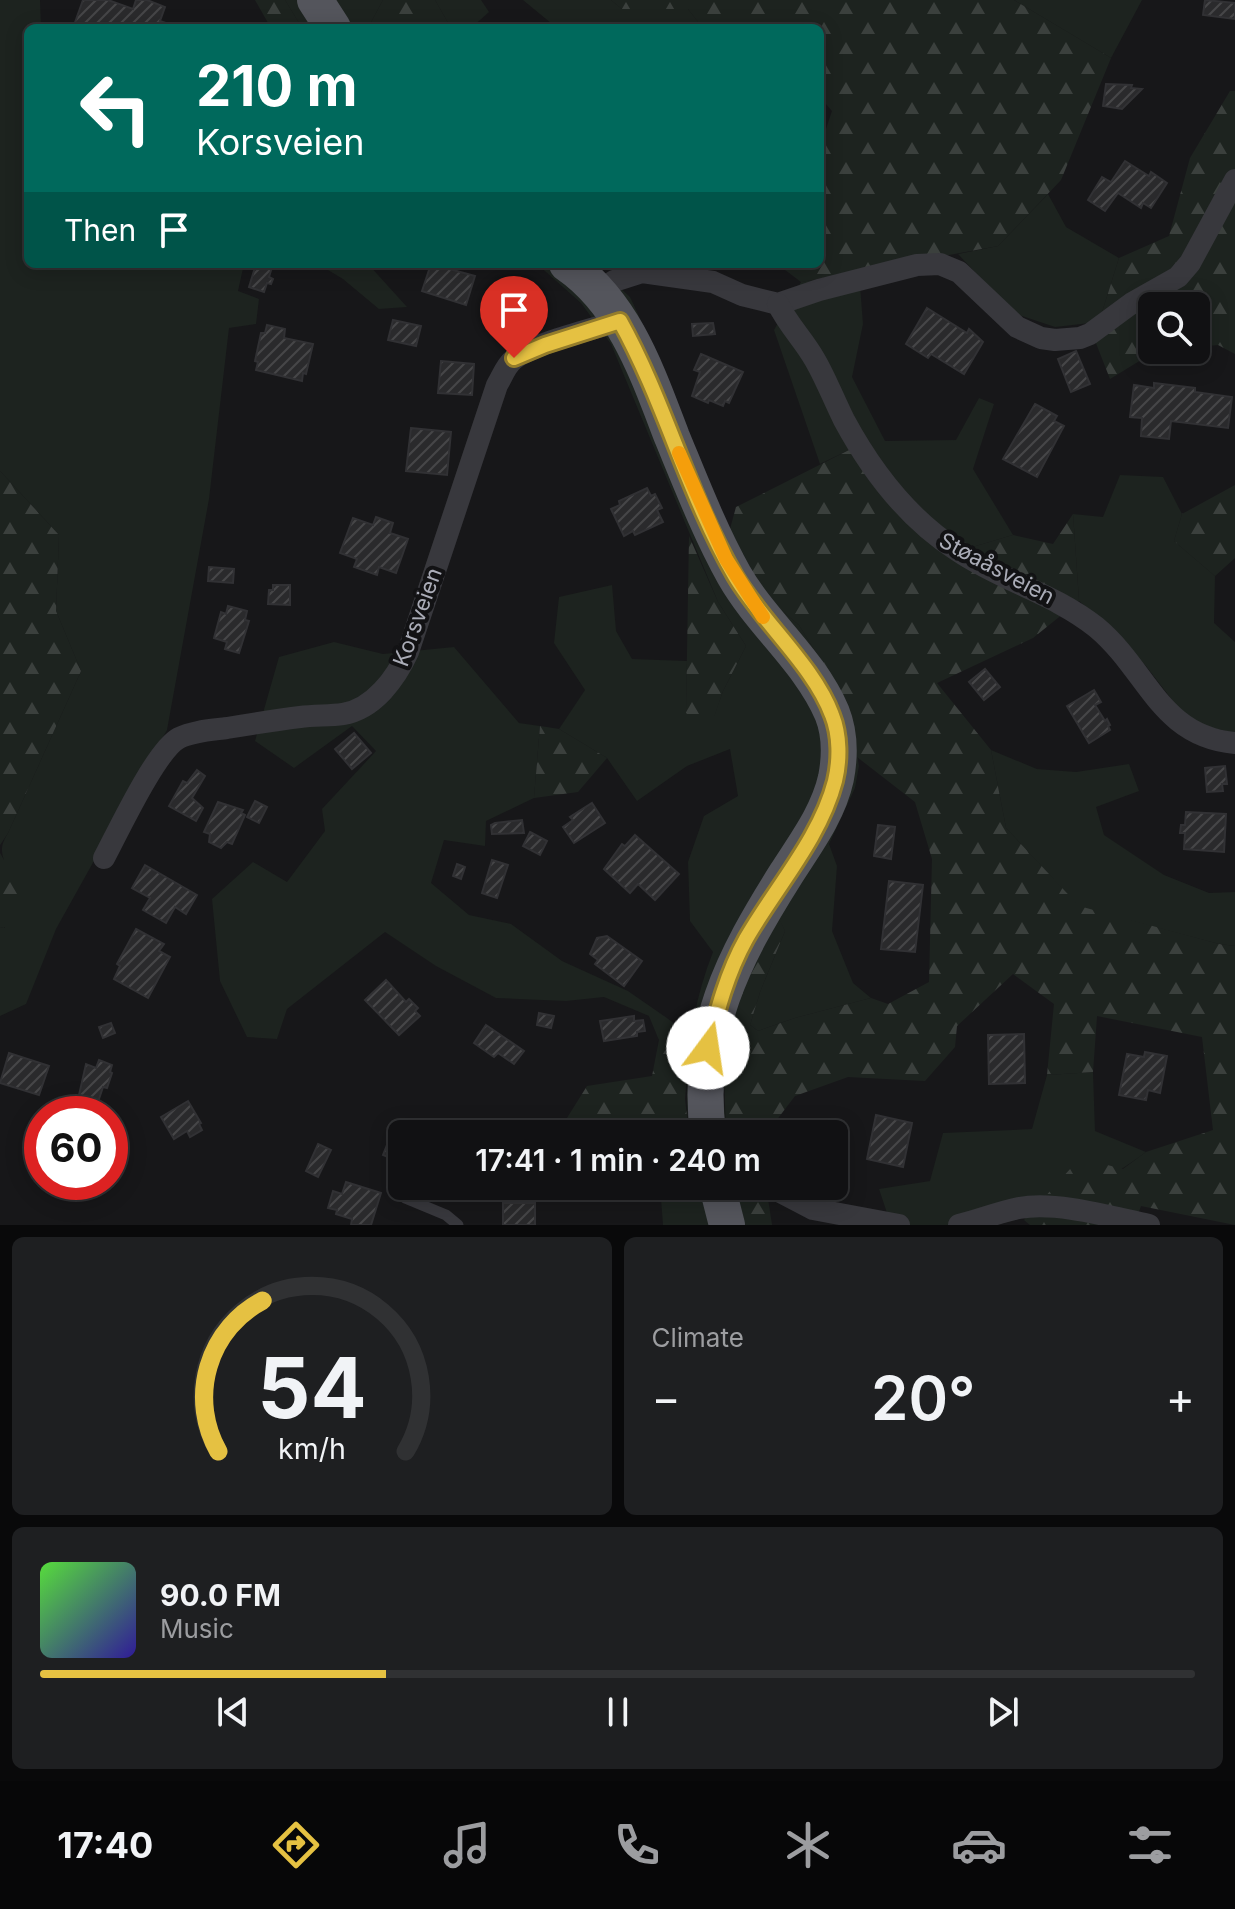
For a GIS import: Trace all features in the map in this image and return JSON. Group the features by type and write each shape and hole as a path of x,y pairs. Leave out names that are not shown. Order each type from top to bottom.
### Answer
{"main road":[{"path":"315,0 330,24"},
{"path":"572,268 598,291 620,321 646,371 687,473 734,575 753,605 810,675 832,714 837,730 839,751 830,796 817,826 744,942 716,1014 708,1048 705,1086 707,1120"},
{"path":"721,1200 727,1225"}],"street":[{"path":"598,291 614,281 642,272 713,282 742,295 778,304 819,290 917,265 940,264 959,272 999,311 1029,334 1055,340 1080,338 1178,277 1197,252 1235,180"},
{"name":"Støaåsveien","path":"778,304 815,358 865,457 890,491 920,523 961,554 1072,609 1114,644 1176,722 1201,737 1235,743"},
{"name":"Korsveien","path":"104,858 165,750 177,739 214,730 359,710 380,692 398,672 408,652 497,385 507,366 514,358 545,345 620,321"},
{"path":"796,1200 813,1209 899,1225"},
{"path":"959,1225 1021,1208 1043,1207 1149,1225"}],"lane":[{"path":"410,1200 446,1215 458,1225"}],"green space":[{"path":"0,0 40,0 41,24 24,24 24,268 243,268 238,291 259,299 256,324 229,328 209,499 167,730 56,929 26,1004 0,1016 0,927 5,928 2,846 81,671 56,611 59,535 0,471"},
{"path":"255,0 285,0 300,24 269,24"},
{"path":"285,0 383,0 370,24 300,24"},
{"path":"383,0 435,0 449,24 370,24"},
{"path":"435,0 481,0 489,12 476,24 449,24"},
{"path":"523,0 611,0 622,9 688,9 700,24 552,24"},
{"path":"611,0 1014,0 1111,58 1061,180 998,246 801,282 783,268 824,268 824,135 832,111 824,102 824,24 700,24 688,9 622,9"},
{"path":"1014,0 1142,0 1111,58"},
{"path":"1230,91 1235,91 1235,354 1218,345 1210,346 1210,292 1138,292 1138,362 1110,379 1094,338 1119,258 1169,236 1190,158"},
{"path":"1048,194 1066,227 1119,258 1099,322 1055,327 1013,313 958,254 998,246"},
{"path":"325,268 372,268 407,307 379,309"},
{"path":"542,268 599,268 630,297 653,346 703,475 748,566 773,603 799,625 837,686 852,723 859,766 855,788 829,844 837,866 832,931 853,983 871,998 758,1031 750,1025 785,931 779,919 723,1094 726,1120 688,1120 690,1042 699,996 713,952 690,921 688,862 704,816 738,796 730,749 687,766 637,801 607,758 559,729 585,690 554,643 559,597 612,585 616,631 632,659 687,661 686,713 714,716 746,646 718,602 611,344 581,303"},
{"path":"859,272 863,324 852,377 885,441 956,440 979,398 994,404 973,469 1013,535 946,555 849,450 820,464 774,330 801,282"},
{"path":"849,450 946,555 1013,535 1053,544 1073,514 1079,601 1033,638 937,683 991,750 1006,828 1079,906 1235,946 1235,1225 1141,1206 1134,1225 1030,1225 1024,1220 1080,1158 1123,1169 1146,1152 1213,1130 1202,1037 1097,1016 1093,1072 1047,1075 1054,1004 1013,974 957,1026 955,1047 925,1081 848,1077 795,1096 777,1120 726,1120 725,1077 732,1022 748,976 779,918 785,931 750,1025 758,1031 871,998 888,1004 929,982 932,859 915,802 857,757 852,723 837,686 799,625 773,603 748,566 730,529 736,507"},
{"path":"0,471 59,535 56,611 81,671 0,845"},
{"path":"1120,475 1163,477 1182,514 1174,541 1215,576 1214,623 1235,642 1235,733 1190,723 1146,666 1107,624 1079,601 1073,514 1103,517"},
{"path":"1235,485 1235,558 1215,576 1174,541 1182,514"},
{"path":"689,536 718,602 746,646 723,691 714,717 696,722 686,713"},
{"path":"334,642 383,654 454,647 519,723 540,726 534,798 486,821 485,846 444,840 431,883 469,915 511,924 562,961 628,991 664,1016 649,1016 604,997 566,1001 496,998 436,966 385,932 287,1009 277,1039 247,1037 220,981 212,899 253,862 287,882 325,831 322,809 376,751 352,726 294,768 255,741 279,657"},
{"path":"540,726 559,729 607,758 578,792 534,798"},
{"path":"991,750 1037,769 1076,772 1129,764 1139,791 1096,807 1104,835 1164,875 1209,893 1235,892 1235,946 1079,907 1006,828"},
{"path":"0,853 4,860 14,859 29,896 4,928 0,927"},
{"path":"649,1016 664,1016 690,1035 685,1099 687,1120 566,1120 587,1086 652,1076 659,1040"},
{"path":"1093,1072 1095,1131 1146,1152 1071,1198 1029,1216 990,1225 891,1225 879,1189 930,1181 943,1133 1032,1129 1047,1075"},
{"path":"661,1200 739,1200 745,1225 663,1225"},
{"path":"739,1200 768,1200 772,1225 745,1225"}],"building":[{"path":"83,0 108,0 133,9 136,0 147,0 165,7 160,21 169,24 74,24"},
{"path":"1205,0 1235,3 1235,19 1203,15"},
{"path":"1106,84 1132,85 1131,88 1142,89 1122,109 1103,106"},
{"path":"1125,161 1167,183 1151,208 1143,203 1141,208 1118,193 1105,211 1088,200 1102,177 1111,182"},
{"path":"255,268 272,268 269,277 273,279 271,284 267,283 264,292 249,287"},
{"path":"430,268 446,268 475,276 466,305 422,291"},
{"path":"927,308 967,333 969,329 983,342 964,374 931,354 928,358 906,344"},
{"path":"393,320 421,326 416,346 388,340"},
{"path":"713,323 715,334 693,336 692,324"},
{"path":"267,325 285,329 284,338 313,344 302,381 256,370 261,333 265,333"},
{"path":"1076,351 1090,384 1071,392 1058,359"},
{"path":"701,354 743,372 729,403 725,401 723,406 692,396 700,372 694,370"},
{"path":"441,361 474,364 472,395 438,393"},
{"path":"1154,383 1232,397 1228,428 1171,421 1169,439 1141,436 1142,418 1130,417 1134,385 1154,388"},
{"path":"1035,404 1057,416 1054,421 1064,426 1037,477 1003,459"},
{"path":"411,428 451,432 447,475 406,471"},
{"path":"647,488 651,496 655,494 662,508 657,510 663,522 635,535 633,531 624,536 611,509 620,505 619,501"},
{"path":"376,517 393,523 390,533 408,539 396,573 379,567 377,575 354,567 357,559 340,553 353,518 373,525"},
{"path":"209,567 234,569 233,583 208,581"},
{"path":"273,585 290,585 290,605 268,604 269,590 273,590"},
{"path":"228,606 247,611 245,620 249,621 239,653 225,649 227,642 214,638 221,612 226,614"},
{"path":"985,669 1000,687 984,700 969,682"},
{"path":"1094,690 1101,702 1095,705 1105,721 1107,719 1110,730 1089,743 1067,706"},
{"path":"354,733 371,753 352,769 335,749"},
{"path":"1225,766 1227,784 1222,784 1223,791 1207,792 1205,768"},
{"path":"197,770 205,776 192,798 203,808 196,821 169,806 183,781 187,783"},
{"path":"255,801 267,807 259,823 247,817"},
{"path":"218,802 243,810 241,813 245,815 232,844 227,842 221,848 209,842 210,834 204,832"},
{"path":"592,803 605,823 574,843 563,827 573,820 570,817"},
{"path":"1186,812 1226,814 1224,852 1184,849 1185,833 1180,833 1181,825 1185,825"},
{"path":"522,820 524,833 492,834 491,825 495,823"},
{"path":"878,825 895,827 891,859 874,856"},
{"path":"530,832 547,841 540,855 523,846"},
{"path":"635,835 679,874 655,900 638,884 630,893 604,869 622,844 625,846"},
{"path":"492,860 508,865 497,898 482,893"},
{"path":"457,864 465,867 461,879 453,876"},
{"path":"145,865 197,895 186,914 175,907 166,923 143,910 150,898 132,888"},
{"path":"889,881 923,885 915,952 881,949"},
{"path":"136,929 164,944 159,951 170,957 148,998 114,979 120,966 117,964"},
{"path":"607,936 642,961 624,986 595,964 598,960 590,954 597,938"},
{"path":"386,980 406,1002 409,999 418,1008 415,1011 420,1016 399,1035 365,1000"},
{"path":"539,1013 554,1016 551,1028 537,1025"},
{"path":"634,1016 634,1021 643,1020 645,1031 637,1032 637,1036 604,1041 600,1021"},
{"path":"111,1023 115,1033 103,1038 99,1027"},
{"path":"486,1025 524,1051 514,1064 498,1053 494,1057 474,1043"},
{"path":"1024,1034 1025,1083 989,1084 988,1035"},
{"path":"1145,1052 1167,1056 1160,1093 1148,1090 1146,1100 1119,1095 1127,1054 1144,1057"},
{"path":"9,1053 49,1066 39,1095 0,1083"},
{"path":"99,1060 112,1065 107,1088 103,1087 100,1096 79,1095 86,1064 96,1068"},
{"path":"188,1101 202,1130 190,1137 187,1131 174,1139 161,1117"},
{"path":"876,1115 912,1123 903,1167 867,1159"},
{"path":"318,1144 331,1150 318,1177 306,1171"},
{"path":"346,1182 381,1193 371,1225 351,1225 352,1219 328,1208 333,1191 342,1194"},
{"path":"503,1203 535,1203 535,1225 503,1225"}],"slow traffic":[{"path":"679,453 734,575 763,617"}],"route":[{"path":"514,358 620,321 646,371 734,575 753,605 810,675 832,714 837,730 839,751 830,796 817,826 744,942 729,975 708,1048"}]}
